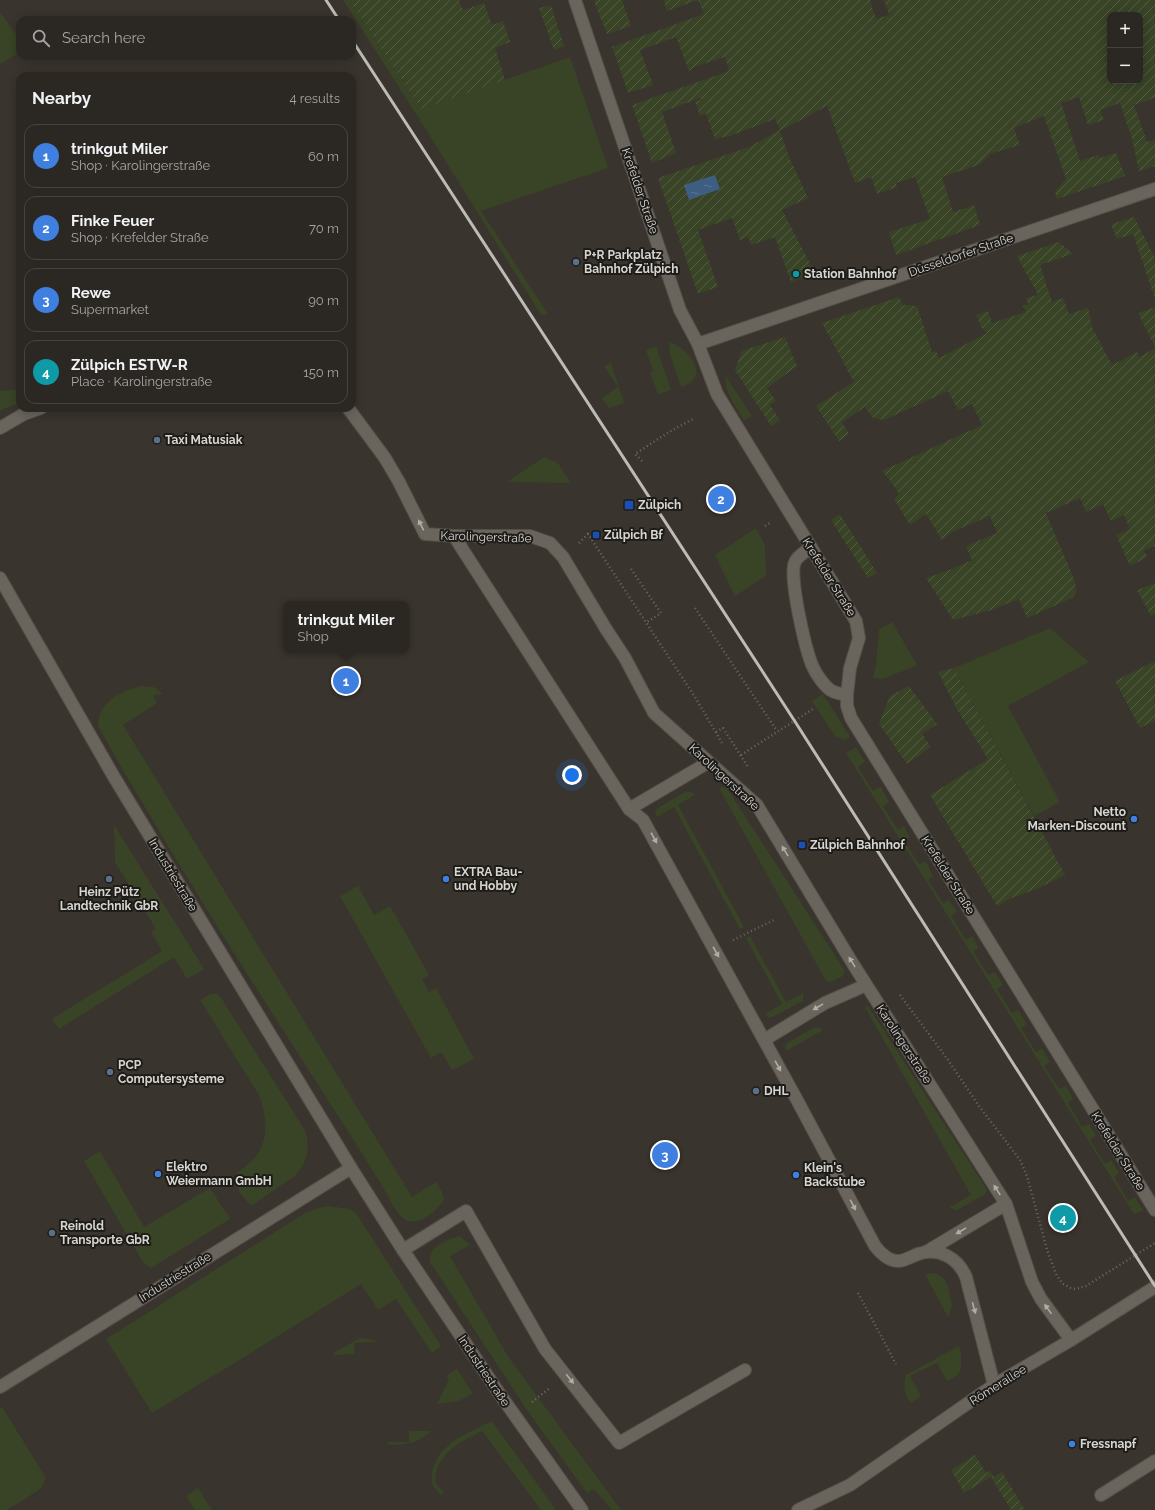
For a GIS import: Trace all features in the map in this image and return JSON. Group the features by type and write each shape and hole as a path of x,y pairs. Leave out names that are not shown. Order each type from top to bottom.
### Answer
{"street":[{"name":"Krefelder Straße","path":"575,0 680,310 698,344 717,394 856,621 859,638 850,668 847,695 847,706 851,718 1155,1210"},
{"name":"Düsseldorfer Straße","path":"698,344 1155,189"},
{"path":"0,428 30,412"},
{"name":"Karolingerstraße","path":"351,412 385,458 399,482 425,534 454,536 530,536 550,543 563,557 625,658 654,713 757,805 866,985 1006,1204 1032,1282 1041,1299 1071,1340"},
{"path":"454,536 629,809 644,820 875,1246 884,1256 898,1261 926,1252 1006,1204"},
{"path":"811,548 795,561 793,579 805,644 813,668 819,677 830,690 847,695"},
{"name":"Industriestraße","path":"0,578 114,777 351,1168 403,1250 504,1401 582,1510"},
{"path":"629,809 709,762"},
{"path":"764,1040 825,1003 866,985"},
{"name":"Industriestraße","path":"0,1387 351,1168"},
{"path":"403,1250 466,1211 545,1349 619,1443 745,1370"},
{"path":"926,1252 939,1252 951,1257 964,1271 994,1385"},
{"name":"Römerallee","path":"817,1510 845,1488 994,1385 1071,1340 1155,1287"},
{"path":"1101,1495 1155,1461"},
{"name":"Römerallee","path":"798,1510 845,1488"}],"path":[{"path":"642,461 635,454 669,432 693,419"},
{"path":"631,569 660,613 647,622"},
{"path":"695,608 777,731"},
{"path":"741,755 812,709"},
{"path":"716,732 723,728 748,767"},
{"path":"715,950 776,919"},
{"path":"1048,1253 1060,1280 1066,1286 1075,1289 1086,1286 1155,1244"},
{"path":"858,1293 896,1364"},
{"path":"531,1403 536,1398"}],"green space":[{"path":"343,0 349,0 421,109 570,57 608,168 481,211 548,314 541,315 356,20 356,16 353,16"},
{"path":"349,0 459,0 463,10 484,3 492,25 503,21 510,42 495,48 505,80 421,109"},
{"path":"595,0 622,0 631,26 607,34 594,2"},
{"path":"663,0 698,0 667,11"},
{"path":"698,0 870,0 876,19 889,15 884,0 1155,0 1155,99 1154,98 1134,105 1147,142 1155,140 1155,166 1139,171 1132,139 1120,103 1100,110 1104,120 1088,125 1079,97 1061,103 1080,161 1098,155 1100,158 1116,153 1125,176 1057,199 1055,192 1066,179 1044,116 1014,128 1020,145 990,154 979,165 942,177 953,212 974,205 980,225 896,255 889,232 930,219 915,177 896,183 897,187 877,194 871,177 855,183 827,106 780,131 789,157 808,198 782,210 815,273 791,282 775,237 751,245 748,237 740,240 732,218 698,230 718,287 698,294 658,178 749,147 780,130 775,119 730,136 715,139 706,114 700,116 695,101 701,100 700,98 662,112 676,153 652,163 632,105 729,71 725,57 694,67 689,71 676,37 640,50 653,85 628,93 612,47 704,14"},
{"path":"551,5 564,46 554,50 539,8"},
{"path":"0,12 16,34 16,54 0,64"},
{"path":"1134,217 1155,258 1155,299 1133,234 1117,239 1111,224"},
{"path":"1059,242 1073,254 1040,265 1052,302 1063,298 1069,314 1088,308 1092,327 1112,365 1137,352 1139,357 1155,348 1155,546 1144,550 1147,557 1130,566 1116,535 1130,529 1124,515 1111,521 1103,504 1086,512 1080,498 1046,513 1075,581 1076,593 1072,598 1027,618 1019,599 991,610 953,620 926,578 972,560 966,546 997,533 990,516 952,532 942,540 926,514 910,525 894,499 899,494 882,471 982,425 972,404 958,410 948,391 884,420 873,418 865,407 842,422 849,434 839,441 816,406 854,382 822,323 899,297 903,305 917,306 932,352 936,351 939,358 987,333 981,327 976,315 988,311 992,323 1026,312 1023,306 1028,304 1026,298 1038,295 1017,256"},
{"path":"1155,307 1155,347 1138,313"},
{"path":"785,337 797,366 767,388 776,401 770,405 780,420 771,426 735,370 742,351"},
{"path":"669,342 676,345 690,356 696,370 695,377 681,387 670,354"},
{"path":"656,346 671,390 660,394 658,394 650,373 653,371 646,350"},
{"path":"611,363 624,403 609,408 602,398 618,387 604,366"},
{"path":"725,375 752,416 744,420 729,393 725,382"},
{"path":"16,389 16,404 0,410 0,391"},
{"path":"544,457 558,463 571,483 507,482"},
{"path":"840,514 877,573 868,578 831,520"},
{"path":"756,528 765,546 766,576 735,596 715,555"},
{"path":"1155,583 1155,614 1151,616 1137,590"},
{"path":"892,622 917,665 883,679 873,678 876,665 879,630"},
{"path":"1050,628 1089,662 1008,706 1060,802 1034,816 954,668"},
{"path":"1155,661 1155,720 1140,728 1115,681"},
{"path":"954,668 1065,875 1037,889 1009,899 997,906 930,795 988,759 958,711 938,672"},
{"path":"141,686 154,687 163,694 153,695 157,703 123,725 412,1197 436,1182 444,1199 442,1203 428,1216 411,1222 402,1217 395,1209 381,1184 189,881 98,726 99,718 106,704 126,691"},
{"path":"909,686 937,724 922,734 931,747 907,764 879,724 890,696"},
{"path":"823,694 850,737 845,740 835,736 812,701"},
{"path":"856,747 865,762 858,767 873,791 881,787 889,802 883,806 898,830 904,826 910,837 904,841 919,864 926,861 933,876 928,880 943,903 949,900 957,912 951,916 966,940 972,936 979,948 973,951 988,975 995,972 1003,985 997,989 1012,1013 1018,1010 1027,1024 1021,1028 1036,1052 1042,1048 1050,1062 1044,1066 1059,1089 1066,1086 1073,1099 1068,1103 1082,1127 1089,1124 1096,1136 1090,1140 1105,1164 1111,1160 1119,1173 1114,1177 1128,1201 1135,1197 1143,1210 1134,1214 846,753"},
{"path":"719,788 727,788 845,971 843,976 831,982 826,981"},
{"path":"690,791 695,795 678,805 744,927 740,929 674,807 657,817 655,813 657,809 683,793"},
{"path":"114,825 204,969 187,979 174,957 59,1029 52,1019 162,951 151,932 156,929 115,862"},
{"path":"358,886 374,915 390,906 429,975 422,979 429,992 436,988 474,1059 452,1070 442,1052 431,1058 340,896"},
{"path":"750,936 786,1002 803,993 803,1001 772,1017 765,1014 782,1004 746,938"},
{"path":"211,994 217,994 220,996 306,1132 308,1144 306,1156 305,1161 299,1171 295,1176 251,1206 239,1192 236,1174 253,1160 262,1145 265,1129 264,1112 259,1095 200,1000"},
{"path":"868,1006 987,1190 984,1195 957,1210 950,1207 971,1195 865,1007"},
{"path":"815,1027 823,1030 786,1051 785,1047 787,1043"},
{"path":"100,1151 144,1227 210,1188 230,1219 151,1268 143,1262 84,1161"},
{"path":"329,1206 349,1209 356,1213 441,1346 432,1353 396,1299 378,1310 361,1284 152,1413 106,1339 305,1213"},
{"path":"460,1236 470,1245 450,1256 509,1358 621,1510 612,1510 594,1489 587,1493 525,1407 430,1262 430,1256 435,1247 449,1239"},
{"path":"935,1273 944,1279 948,1286 952,1306 948,1317 925,1274"},
{"path":"360,1338 377,1342 354,1343 355,1354 332,1355 335,1352"},
{"path":"959,1346 961,1353 961,1364 960,1371 955,1377 947,1381 937,1363 910,1376 921,1396 911,1403 905,1390 906,1375"},
{"path":"457,1369 473,1394 458,1401 437,1404 449,1380 446,1376"},
{"path":"2,1407 46,1478 42,1487 7,1510 0,1510 0,1408"},
{"path":"492,1421 556,1510 541,1510 482,1431 454,1447 443,1458 439,1465 435,1479 436,1484 444,1491 442,1495 435,1488 432,1483 432,1474 435,1464 446,1447 464,1435"},
{"path":"409,1431 431,1431 421,1439 412,1442 389,1445 387,1442 409,1442"},
{"path":"975,1455 986,1473 990,1471 994,1477 1002,1472 1025,1510 1011,1510 991,1477 964,1493 951,1470"},
{"path":"198,1488 212,1510 195,1510 186,1496"}],"water":[{"path":"715,175 720,189 689,200 684,185"}],"railway":[{"path":"326,0 336,16"},
{"path":"356,46 794,720 1155,1286"}],"place":[{"name":"P+R Parkplatz Bahnhof Zülpich","path":"576,262"},
{"name":"Station Bahnhof","path":"796,274"},
{"name":"Taxi Matusiak","path":"157,440"},
{"name":"Finke Feuer","path":"721,499"},
{"name":"Zülpich","path":"629,505"},
{"name":"Zülpich Bf","path":"596,535"},
{"name":"trinkgut Miler","path":"346,681"},
{"name":"Netto Marken-Discount","path":"1134,819"},
{"name":"Zülpich Bahnhof","path":"802,845"},
{"name":"Heinz Pütz Landtechnik GbR","path":"109,879"},
{"name":"EXTRA Bau- und Hobby","path":"446,879"},
{"name":"PCP Computersysteme","path":"110,1072"},
{"name":"DHL","path":"756,1091"},
{"name":"Rewe","path":"665,1155"},
{"name":"Elektro Weiermann GmbH","path":"158,1174"},
{"name":"Klein's Backstube","path":"796,1175"},
{"name":"Zülpich ESTW-R","path":"1063,1218"},
{"name":"Reinold Transporte GbR","path":"52,1233"},
{"name":"Fressnapf","path":"1072,1444"}]}
